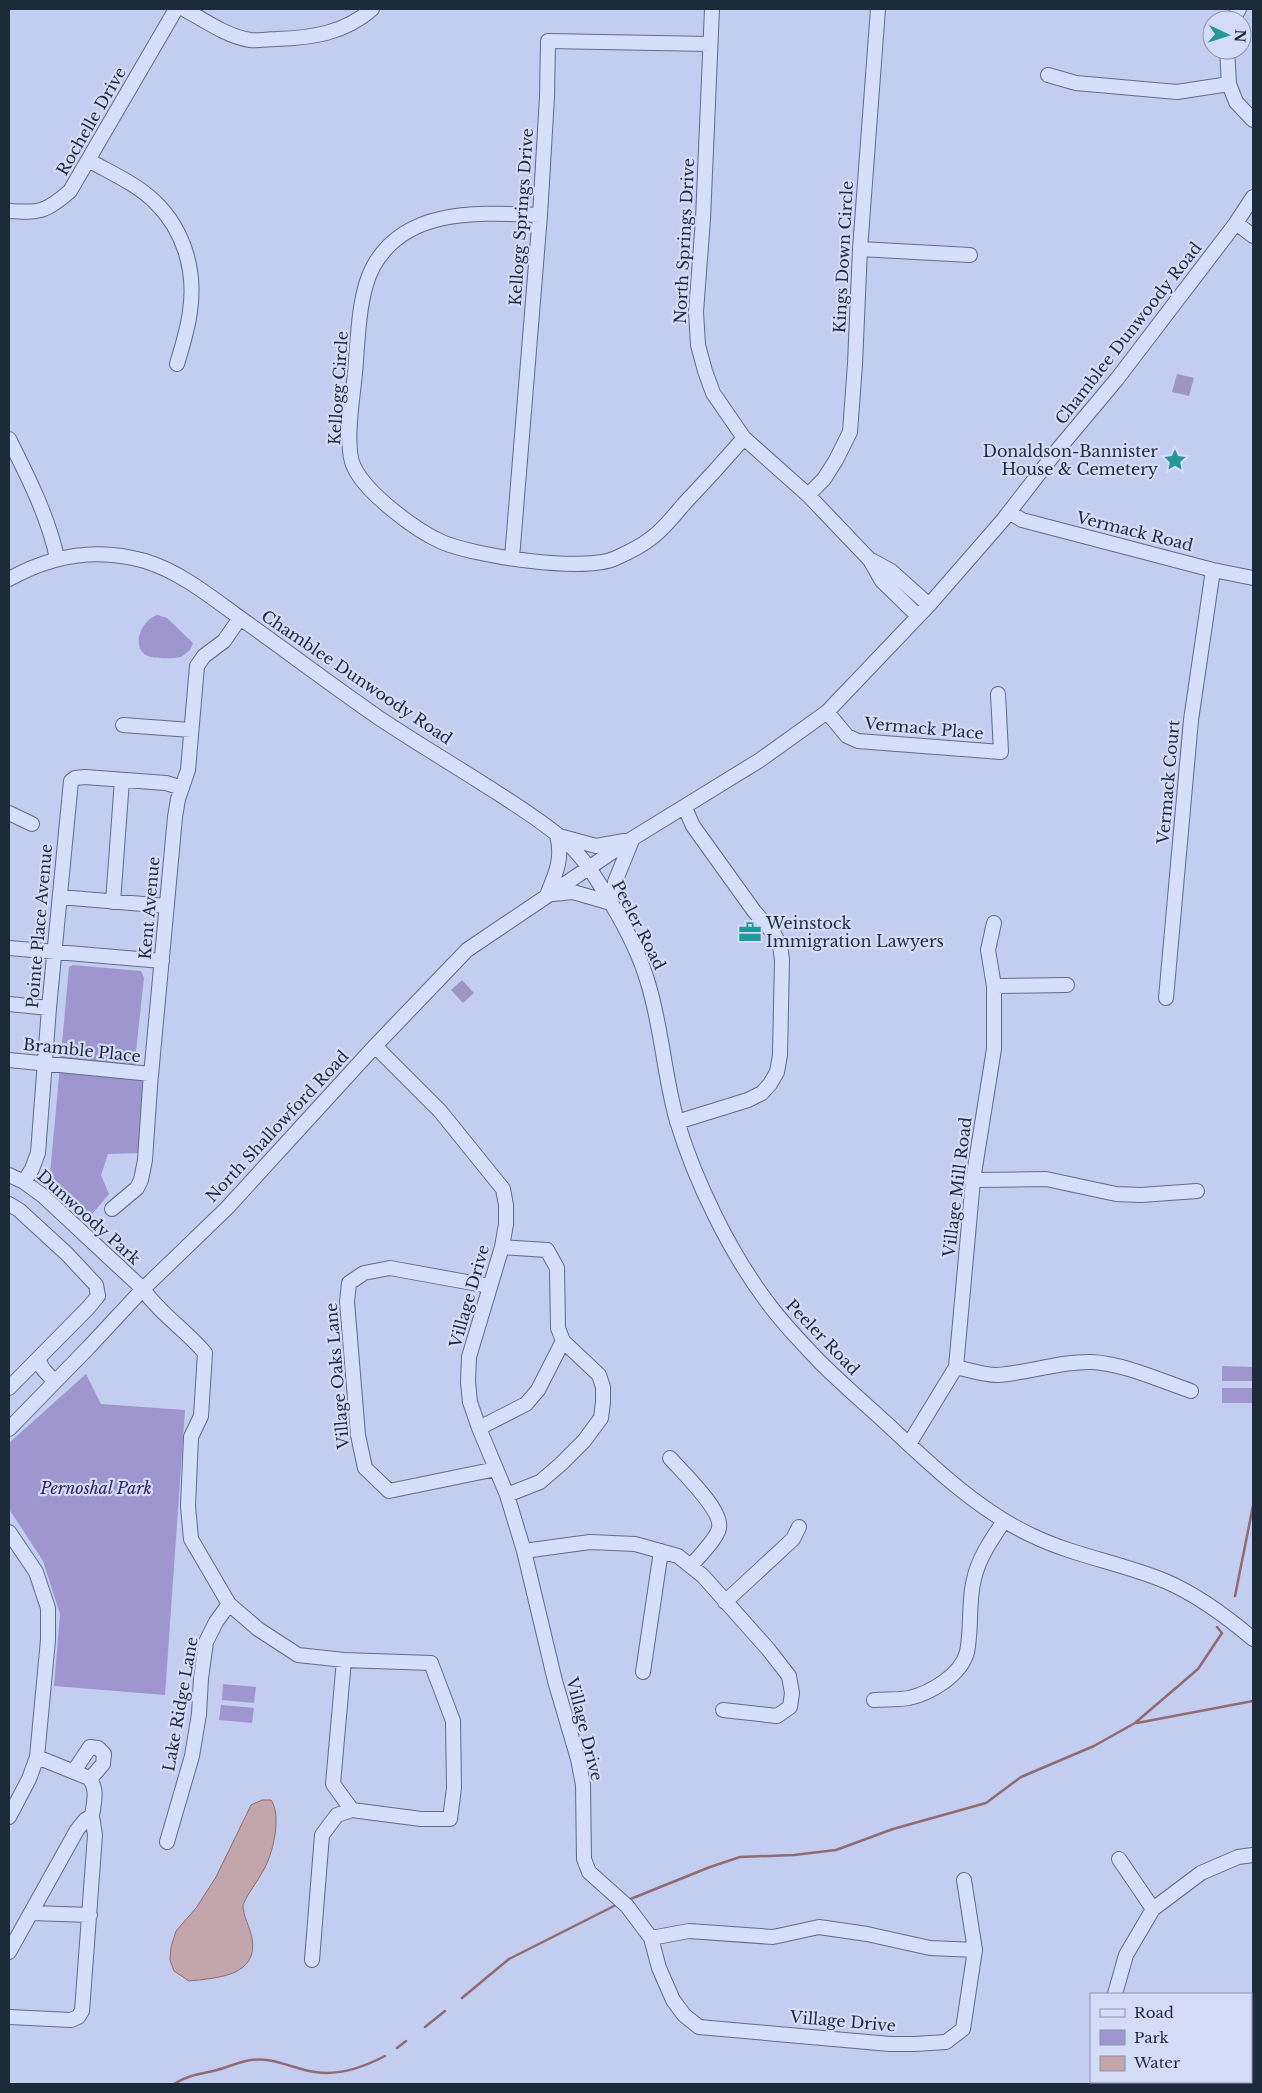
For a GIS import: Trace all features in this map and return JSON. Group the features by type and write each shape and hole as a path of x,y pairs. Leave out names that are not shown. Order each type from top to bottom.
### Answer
{"street":[{"name":"Rochelle Drive","path":"9,211 30,212 51,208 70,192 176,9"},
{"path":"184,9 218,28 249,40 314,37 360,19 372,9"},
{"name":"North Springs Drive","path":"712,9 703,219 696,312 698,344 705,371 713,393 744,438 808,495 870,560 882,581 918,616"},
{"name":"Kings Down Circle","path":"808,495 824,479 850,432 860,249 878,9"},
{"name":"Kellogg Springs Drive","path":"512,558 540,215 547,97 548,41 710,44"},
{"path":"1227,60 1229,84 1236,102 1253,120"},
{"path":"1048,75 1076,83 1177,92 1229,84"},
{"path":"90,160 139,189 155,202 173,224 185,248 191,276 190,311 178,364"},
{"name":"Chamblee Dunwoody Road","path":"685,808 760,760 827,712 929,605 1010,512 1055,453 1116,379 1236,223 1253,197"},
{"name":"Kellogg Circle","path":"540,215 472,213 422,222 404,232 389,245 373,267 364,293 350,436 352,465 361,480 382,501 414,525 442,542 469,550 521,561 546,564 613,560 650,539 744,438"},
{"path":"1236,223 1253,236"},
{"path":"860,249 970,255"},
{"path":"9,439 45,518 57,558"},
{"name":"Vermack Road","path":"1010,512 1022,520 1214,570 1253,578"},
{"name":"Chamblee Dunwoody Road","path":"9,579 29,568 57,558 82,554 128,557 148,562 171,572 193,585 381,719 451,762 557,835 567,843 589,868"},
{"name":"North Springs Drive","path":"870,560 891,572 929,605"},
{"name":"Vermack Court","path":"1166,998 1191,720 1214,570"},
{"name":"Kent Avenue","path":"112,1209 137,1188 141,1180 145,1160 151,1074 175,817 188,770 197,666 204,656 224,641 240,618"},
{"name":"Vermack Place","path":"827,712 846,736 858,741 1001,752 998,694"},
{"path":"129,725 191,730"},
{"name":"Pointe Place Avenue","path":"24,1182 32,1169 38,1153 49,1008 72,781 75,778 85,777 166,784 182,788"},
{"path":"113,902 122,780"},
{"path":"589,868 685,808 692,826 780,944 782,960 780,1055 777,1072 770,1084 762,1092 748,1100 677,1122"},
{"path":"9,813 32,824"},
{"path":"547,896 556,877 559,863 557,835 596,846 633,839"},
{"path":"547,896 562,892 573,892 611,903 615,882 633,839"},
{"name":"Peeler Road","path":"589,868 611,903 637,954 649,984 656,1014 662,1058 677,1122 704,1190 738,1257 764,1298 784,1323 824,1367 909,1444 969,1496 1004,1521 1056,1546 1142,1572 1184,1590 1227,1618 1253,1639"},
{"name":"North Shallowford Road","path":"9,1429 143,1289 227,1208 375,1046 467,950 589,868"},
{"path":"60,897 167,906"},
{"name":"Village Mill Road","path":"909,1444 956,1368 972,1180 994,1049 994,986 988,950 994,923"},
{"path":"9,948 162,961"},
{"path":"994,986 1067,985"},
{"path":"9,1004 49,1008"},
{"name":"Village Drive","path":"375,1046 440,1111 503,1189 506,1205 506,1224 502,1247 469,1357 468,1382 470,1402 507,1495 524,1551 555,1681 583,1785 584,1859 589,1872 620,1900 651,1938 659,1968 673,2000 684,2015 700,2027 890,2044 946,2042 964,2029 975,1950 964,1880"},
{"name":"Bramble Place","path":"9,1060 151,1074"},
{"name":"Dunwoody Park","path":"9,1175 24,1182 42,1195 143,1289"},
{"path":"972,1180 1046,1179 1116,1194 1141,1195 1197,1191"},
{"path":"9,1204 19,1210 67,1254 96,1285 98,1296 9,1388"},
{"path":"502,1247 547,1250 557,1268 558,1328 563,1341 599,1375 603,1387 601,1418 584,1441 540,1482 507,1495"},
{"name":"Village Oaks Lane","path":"489,1286 390,1268 364,1273 349,1283 347,1302 358,1435 365,1468 389,1491 496,1469"},
{"path":"143,1289 152,1302 192,1338 205,1353 201,1416 191,1437 188,1506 191,1539 228,1604 258,1629 298,1655 344,1660 431,1662 453,1721 454,1788 450,1819 421,1819 352,1810 337,1814 322,1835 312,1960"},
{"path":"479,1428 526,1404 538,1390 563,1341"},
{"path":"38,1359 43,1369 54,1381"},
{"path":"956,1368 994,1375 1016,1373 1069,1363 1112,1364 1191,1391"},
{"path":"670,1458 702,1493 719,1518 719,1529 691,1566"},
{"path":"874,1700 920,1695 940,1684 957,1669 966,1654 974,1579 987,1546 1004,1521"},
{"path":"725,1602 794,1539 798,1527"},
{"path":"9,1532 36,1572 48,1608 46,1668 37,1757 29,1779 9,1817"},
{"path":"524,1551 590,1542 635,1544 678,1556 691,1566 703,1576 768,1649 789,1676 792,1693 790,1706 777,1716 723,1710"},
{"path":"643,1672 661,1551"},
{"name":"Lake Ridge Lane","path":"167,1842 192,1756 199,1714 206,1642 228,1604"},
{"path":"344,1660 333,1784 352,1810"},
{"path":"74,1771 90,1747 98,1748 104,1754 103,1764 90,1779"},
{"path":"9,2017 64,2020 78,2017 84,2000 95,1835 92,1816 95,1792 90,1779 84,1774 37,1757"},
{"path":"9,1952 81,1824 92,1816"},
{"path":"1115,1993 1126,1955 1153,1909 1201,1873 1238,1857 1253,1855"},
{"path":"1118,1859 1153,1909"},
{"path":"31,1913 90,1915"},
{"path":"651,1938 689,1931 773,1937 819,1927 867,1934 930,1948 975,1950"}],"green space":[{"path":"158,615 167,618 193,643 190,650 181,657 153,657 141,651 139,645 140,632 148,621"},
{"path":"73,965 141,971 144,978 133,1079 143,1081 140,1153 108,1154 101,1175 109,1194 88,1219 50,1174 69,967"},
{"path":"1222,1366 1253,1367 1253,1381 1222,1381"},
{"name":"Pernoshal Park","path":"86,1374 101,1404 185,1410 165,1695 54,1686 60,1614 43,1561 9,1509 9,1443"},
{"path":"1222,1388 1253,1388 1253,1403 1222,1403"},
{"path":"223,1684 256,1687 254,1703 222,1700"},
{"path":"221,1705 254,1708 252,1723 219,1720"}],"shaded area":[{"path":"1177,374 1194,378 1189,396 1172,392"},
{"path":"462,980 474,993 463,1003 451,990"}],"water":[{"path":"262,1800 271,1800 276,1815 276,1825 273,1845 267,1864 243,1905 252,1938 252,1951 249,1961 233,1973 211,1979 189,1981 174,1971 170,1960 171,1947 176,1931 196,1908 216,1877 251,1805"}],"waterway":[{"path":"1235,1596 1253,1506"},
{"path":"628,1900 740,1857 794,1855 836,1850 893,1829 986,1803 1021,1777 1094,1746 1135,1723 1198,1669 1222,1633 1217,1627"},
{"path":"1137,1723 1253,1701"},
{"path":"462,1998 509,1959 618,1904"},
{"path":"425,2027 445,2011"},
{"path":"397,2048 406,2041"},
{"path":"174,2084 183,2079 251,2060 268,2060 307,2070 333,2073 360,2067 385,2056"}],"place":[{"name":"Donaldson-Bannister House & Cemetery","path":"1175,460"},
{"name":"Weinstock Immigration Lawyers","path":"750,932"}]}
